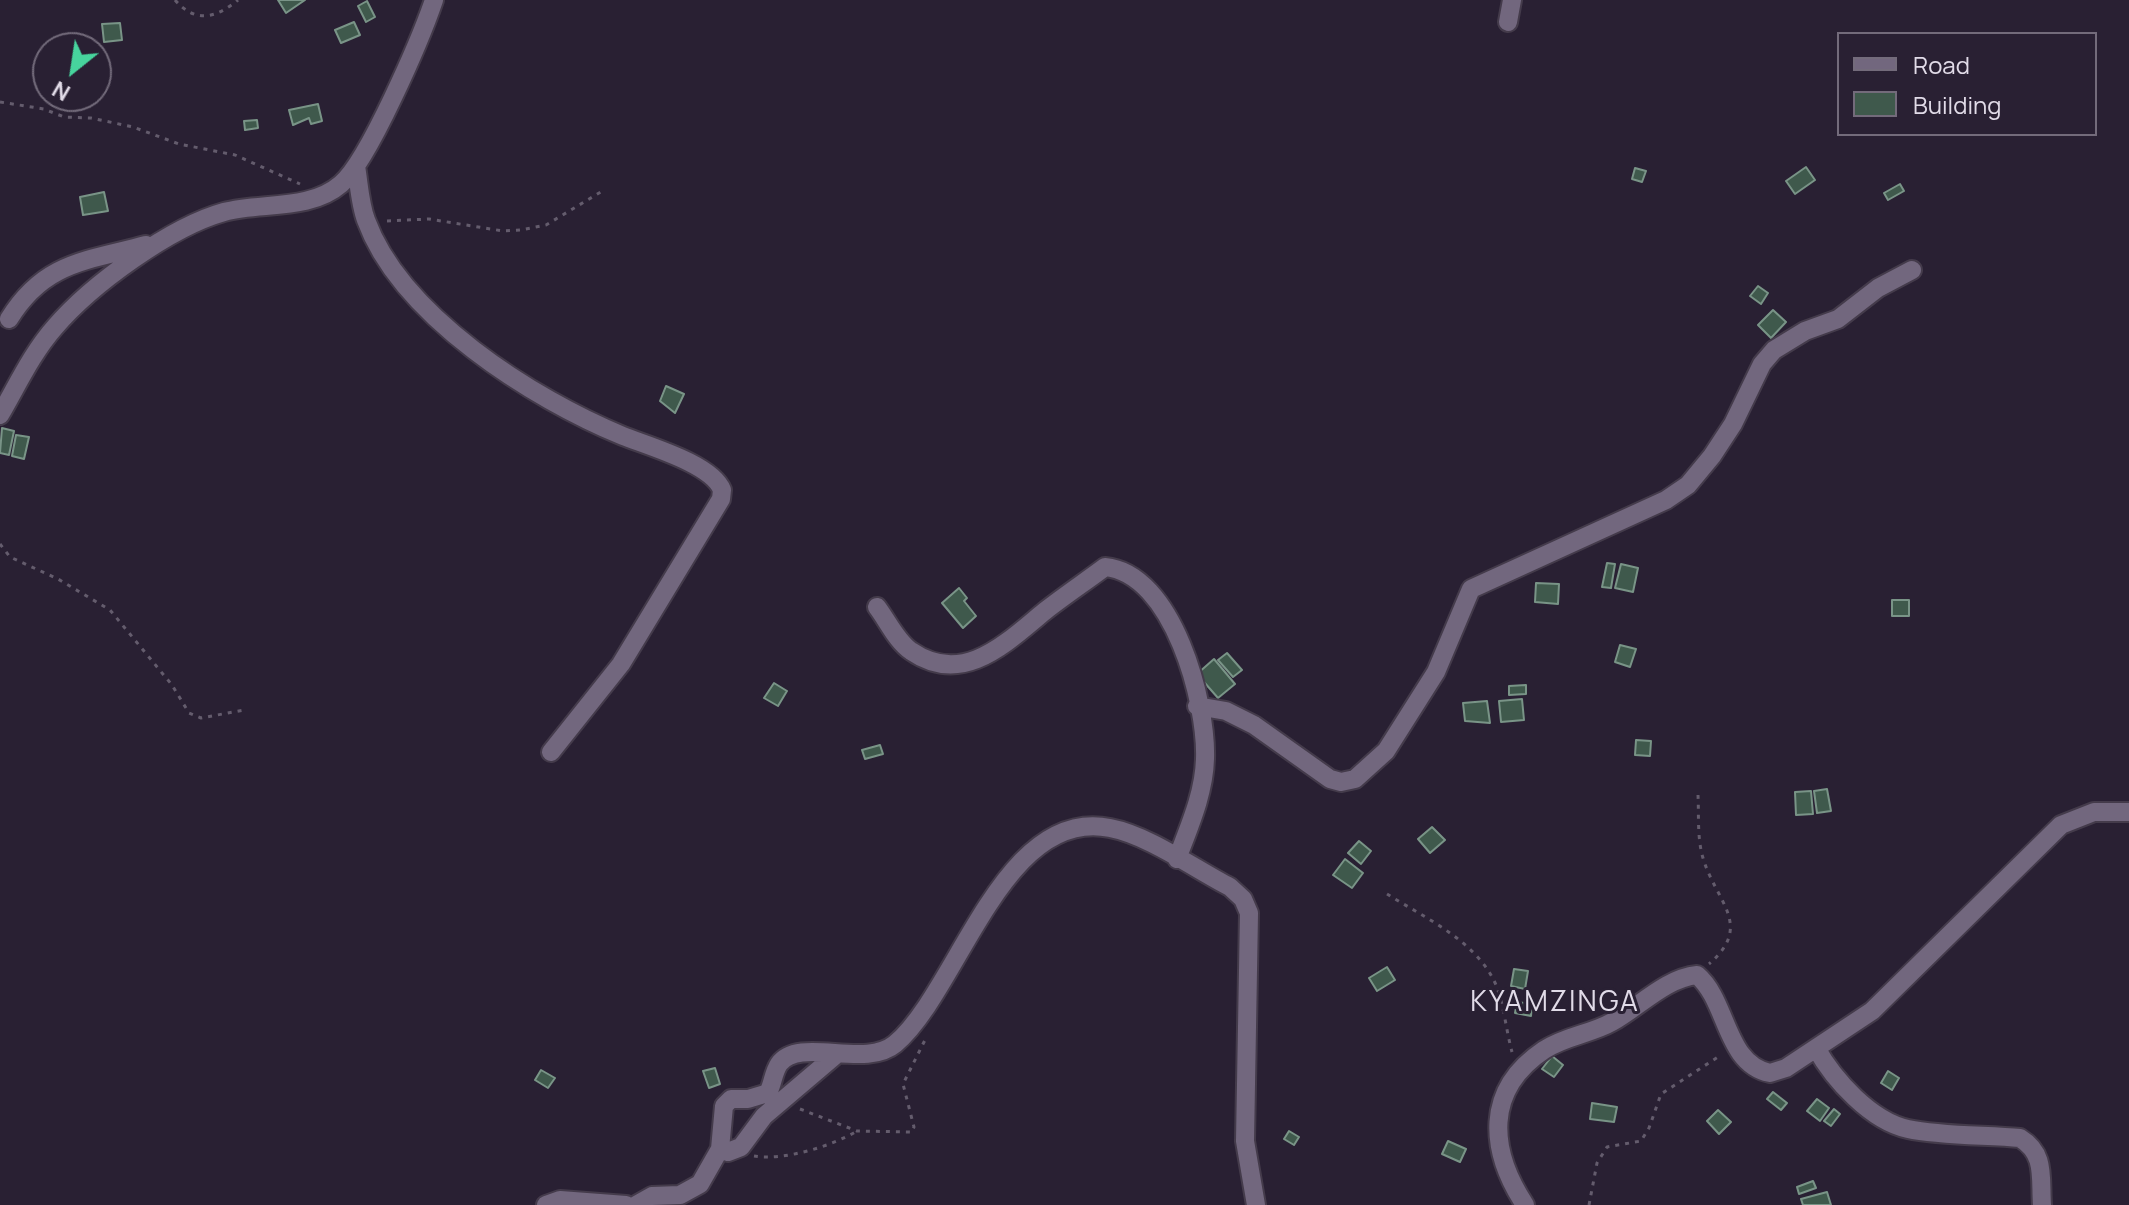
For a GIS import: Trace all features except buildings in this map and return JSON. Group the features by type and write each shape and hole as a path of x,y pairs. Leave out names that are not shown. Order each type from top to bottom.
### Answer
{"street":[{"path":"1508,22 1512,0"},
{"path":"0,415 54,328 153,243 184,226 224,212 321,196 341,184 356,166 435,1"},
{"path":"356,166 366,220 396,271 443,326 497,368 565,407 700,470 720,484 722,490 721,499 621,664 551,752"},
{"path":"9,319 33,287 49,273 73,263 153,243"},
{"path":"1197,706 1226,711 1254,725 1330,779 1341,782 1355,779 1386,751 1436,672 1471,589 1653,506 1688,485 1733,424 1762,364 1774,350 1805,331 1838,319 1878,288 1912,270"},
{"path":"877,607 908,650 937,664 956,666 981,659 1019,636 1044,611 1105,567 1119,568 1139,582 1176,630 1191,673 1205,760 1197,806 1177,859"},
{"path":"1525,1205 1505,1171 1498,1146 1503,1097 1519,1070 1545,1049 1612,1022 1664,988 1697,975 1717,998 1738,1049 1749,1064 1770,1073 1786,1068 1872,1011 2061,825 2094,812 2129,812"},
{"path":"728,1150 721,1115 727,1102 768,1093 780,1063 787,1057 809,1053 860,1055 891,1048 918,1020 969,934 1011,876 1045,841 1060,832 1080,827 1110,828 1230,887 1243,899 1249,913 1245,1141 1256,1205"},
{"path":"1816,1048 1844,1085 1889,1122 1909,1129 2020,1138 2032,1145 2041,1160 2042,1205"},
{"path":"636,1205 652,1196 690,1191 700,1184 728,1150 837,1054"},
{"path":"546,1205 560,1200 626,1205"}],"path":[{"path":"175,0 183,8 205,18 220,14 238,0"},
{"path":"0,102 44,109 64,117 113,121 179,144 235,155 321,196"},
{"path":"366,220 429,219 503,231 521,230 546,225 604,190"},
{"path":"0,544 10,557 58,579 110,610 172,685 189,713 201,718 244,710"},
{"path":"1697,975 1728,944 1733,932 1703,857 1698,795"},
{"path":"1387,894 1469,948 1486,969 1497,987 1519,1070"},
{"path":"784,1101 836,1126 857,1131 882,1134 914,1131 903,1084 927,1041 918,1020"},
{"path":"1589,1205 1597,1163 1607,1147 1641,1141 1661,1094 1716,1056 1738,1049"},
{"path":"728,1150 757,1157 776,1157 822,1147 857,1131"}],"district":[{"name":"KYAMZINGA","path":"1555,1003"}]}
